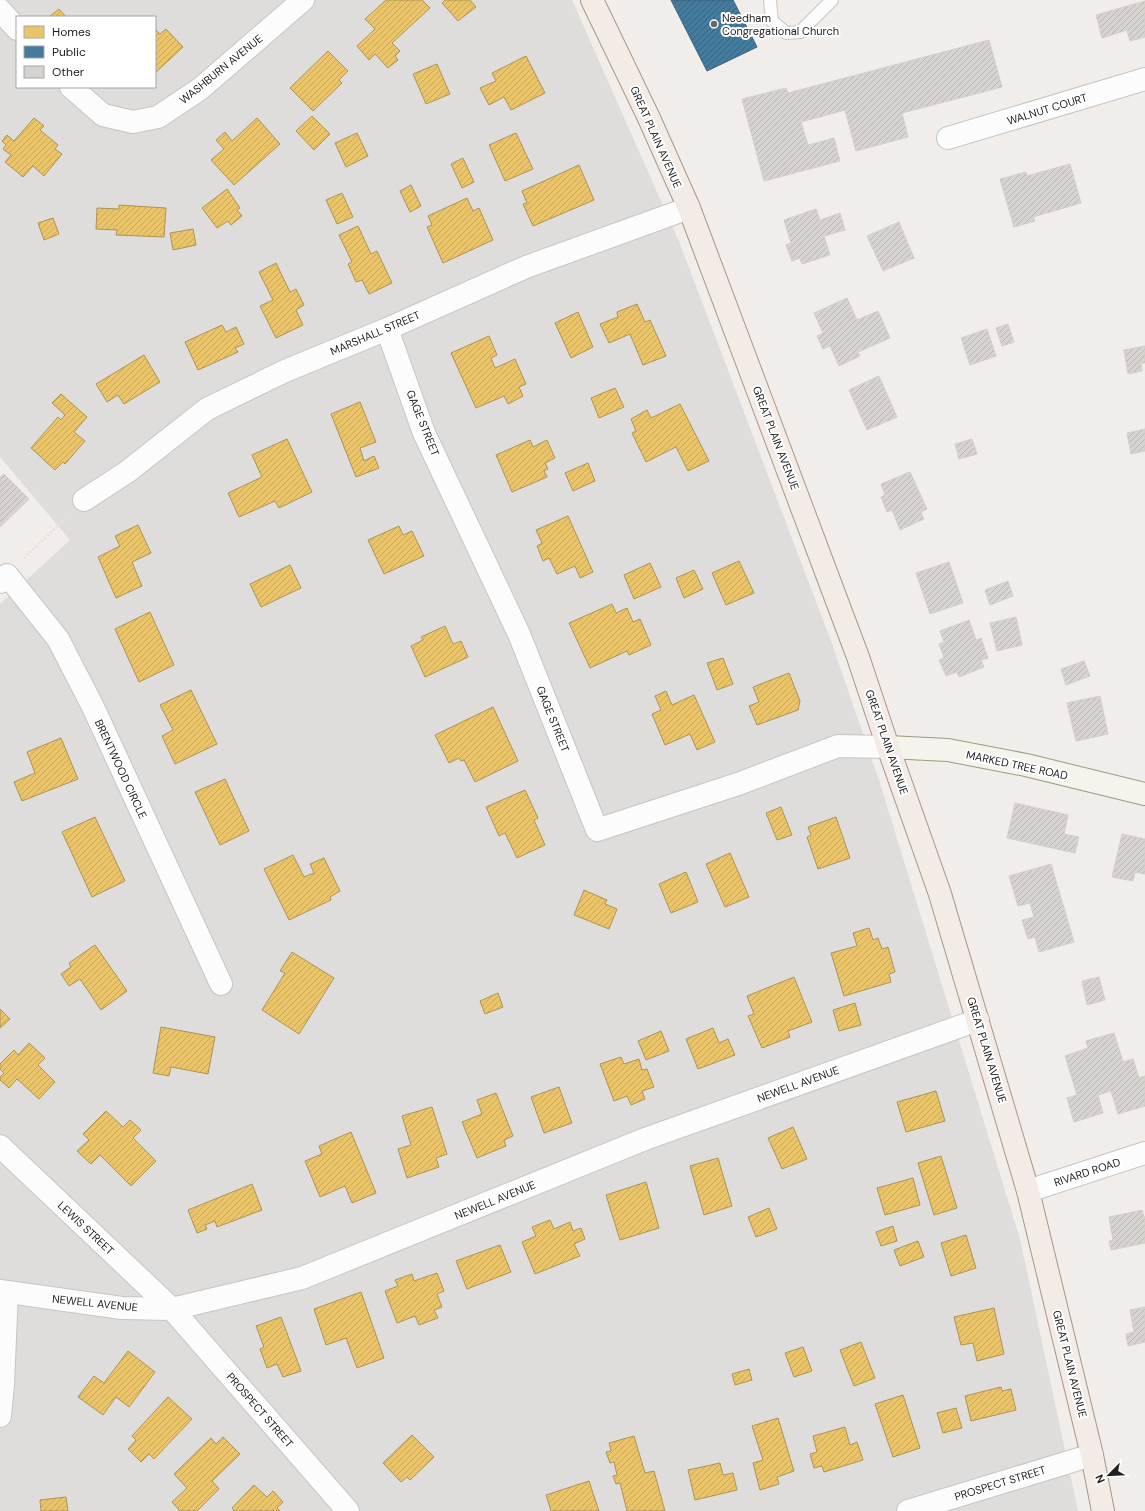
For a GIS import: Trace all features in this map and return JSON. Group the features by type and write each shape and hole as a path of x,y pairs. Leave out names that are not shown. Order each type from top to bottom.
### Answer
{"main road":[{"name":"GREAT PLAIN AVENUE","path":"592,0 648,116 689,208 858,656 888,747 940,894 1028,1191 1092,1455 1103,1511"}],"street":[{"name":"WASHBURN AVENUE","path":"71,88 103,115 133,122 158,117 200,89 303,0"},
{"path":"0,10 16,28"},
{"name":"WALNUT COURT","path":"948,138 1145,79"},
{"name":"MARSHALL STREET","path":"84,500 127,472 207,409 285,371 387,329 526,267 689,208"},
{"name":"GAGE STREET","path":"387,329 424,433 519,634 597,830 738,784 838,746 888,747"},
{"name":"BRENTWOOD CIRCLE","path":"0,582 7,575 58,639 93,707 221,984"},
{"name":"MARKED TREE ROAD","path":"888,747 948,750 1026,765 1145,794"},
{"name":"NEWELL AVENUE","path":"4,1292 122,1308 172,1309 302,1278 644,1139 978,1020"},
{"name":"LEWIS STREET","path":"0,1146 172,1309"},
{"name":"RIVARD ROAD","path":"1028,1191 1145,1153"},
{"path":"0,1416 3,1384 4,1292"},
{"name":"PROSPECT STREET","path":"172,1309 348,1511"},
{"name":"PROSPECT STREET","path":"908,1511 1092,1455"}],"lane":[{"path":"770,0 772,21 786,33 800,32 832,0"}],"path":[{"path":"36,546 84,500"}],"shaded area":[{"path":"0,0 572,0 680,244 831,641 879,780 1020,1239 1078,1511 0,1511 0,604 70,540 0,457"}],"building: Homes":[{"path":"386,0 422,0 430,8 392,43 400,51 395,56 398,60 388,68 375,54 369,60 357,46 375,29 365,19"},
{"path":"445,0 470,0 476,7 458,21 442,3"},
{"path":"59,9 65,16 50,16"},
{"path":"166,29 183,47 156,72 156,30 160,34"},
{"path":"328,51 348,71 339,80 342,83 313,111 290,88"},
{"path":"526,56 545,93 511,110 504,97 489,105 480,88 496,81 492,73"},
{"path":"437,64 450,94 426,104 413,74"},
{"path":"312,116 330,134 314,150 296,131"},
{"path":"34,118 44,126 40,130 58,145 55,149 62,154 44,176 33,166 23,177 5,162 11,155 3,149 6,145 2,141 7,135 14,141"},
{"path":"257,118 280,144 234,185 211,160 224,149 216,140 225,132 232,141"},
{"path":"357,133 368,156 346,167 335,143"},
{"path":"516,133 533,169 505,181 489,145"},
{"path":"463,158 474,182 462,188 451,164"},
{"path":"579,165 594,200 533,226 523,204 527,203 522,191"},
{"path":"411,185 421,206 410,212 400,191"},
{"path":"227,189 240,208 237,210 242,216 231,225 228,221 217,228 202,208"},
{"path":"342,193 353,217 337,224 326,200"},
{"path":"467,198 473,211 479,208 493,240 443,263 427,227 432,225 428,216"},
{"path":"119,205 166,208 164,237 116,235 117,230 96,229 97,208 119,209"},
{"path":"53,218 59,234 44,240 38,223"},
{"path":"358,226 371,254 377,251 392,283 369,294 362,280 356,282 348,264 352,262 339,235"},
{"path":"193,229 196,245 173,250 170,233"},
{"path":"276,263 290,292 296,289 304,305 296,310 303,325 276,338 260,306 273,300 259,272"},
{"path":"637,304 645,322 650,320 666,356 643,365 630,334 609,343 600,324 618,317 617,312"},
{"path":"578,312 593,347 571,358 555,323"},
{"path":"222,325 226,332 236,327 244,344 235,348 238,352 198,370 185,342"},
{"path":"489,336 497,355 491,358 495,368 515,359 526,384 519,387 523,396 508,404 504,396 476,408 451,353"},
{"path":"144,355 160,382 124,404 118,395 107,402 96,384"},
{"path":"615,388 624,407 599,418 591,398"},
{"path":"61,394 87,417 74,432 85,441 65,464 63,462 55,470 31,448 58,417 61,420 65,415 52,403"},
{"path":"360,402 376,442 360,448 364,461 374,456 379,468 356,477 331,414"},
{"path":"680,404 709,461 688,471 676,447 646,462 632,433 636,431 631,419 647,410 651,418"},
{"path":"287,439 312,492 279,508 275,501 239,517 228,493 262,477 252,455"},
{"path":"530,440 533,447 547,440 555,458 545,463 548,469 544,471 547,477 512,492 496,455"},
{"path":"588,463 595,481 573,491 565,473"},
{"path":"568,516 593,572 580,578 575,566 557,574 549,558 543,561 537,546 542,543 536,530"},
{"path":"138,525 151,553 132,562 142,586 116,598 98,557 120,546 115,536"},
{"path":"399,526 403,535 412,531 424,556 384,574 368,540"},
{"path":"739,561 754,593 726,605 712,573"},
{"path":"650,563 661,587 634,599 624,575"},
{"path":"290,565 301,588 261,607 250,584"},
{"path":"694,570 703,589 684,598 676,578"},
{"path":"612,604 616,613 627,608 633,622 640,619 651,645 629,655 627,651 590,668 569,623"},
{"path":"150,612 174,665 139,682 115,629"},
{"path":"445,626 453,644 461,641 468,657 425,677 411,646 423,640 421,637"},
{"path":"723,658 733,684 717,690 707,663"},
{"path":"789,673 800,701 798,710 757,725 749,706 759,702 753,687"},
{"path":"191,690 217,744 175,764 162,736 173,730 160,705"},
{"path":"666,691 672,705 694,695 715,742 697,750 690,734 665,745 652,714 661,710 655,696"},
{"path":"493,707 518,761 475,782 464,760 461,761 459,758 449,763 435,735"},
{"path":"61,738 78,779 22,801 14,782 35,773 27,752"},
{"path":"225,779 249,831 220,845 195,792"},
{"path":"525,790 538,818 534,820 545,845 517,858 505,833 499,836 486,807"},
{"path":"781,807 792,835 777,840 766,813"},
{"path":"95,817 125,881 92,897 62,832"},
{"path":"836,817 850,858 818,869 807,837 811,835 808,827"},
{"path":"730,853 749,897 725,907 706,864"},
{"path":"293,855 304,877 314,873 310,864 324,858 340,891 330,897 331,900 289,920 264,869"},
{"path":"686,872 698,902 671,913 659,884"},
{"path":"584,890 607,900 605,904 617,909 609,929 574,915"},
{"path":"869,928 873,940 878,938 882,949 888,947 895,972 889,974 891,982 844,996 831,953 857,946 853,933"},
{"path":"95,945 127,991 101,1010 80,979 69,986 61,974 71,967 69,963"},
{"path":"292,952 334,978 299,1034 262,1010 285,973 280,971"},
{"path":"794,977 812,1022 788,1031 790,1037 762,1048 748,1016 754,1014 747,996"},
{"path":"498,993 503,1007 485,1014 480,1001"},
{"path":"855,1003 861,1025 839,1031 833,1010"},
{"path":"0,1009 10,1019 0,1028"},
{"path":"161,1027 215,1037 208,1074 171,1067 169,1076 153,1073"},
{"path":"713,1028 719,1043 728,1039 735,1055 698,1069 686,1039"},
{"path":"661,1031 669,1051 646,1060 638,1041"},
{"path":"29,1043 45,1058 38,1065 55,1082 39,1099 17,1079 9,1088 0,1080 0,1077 4,1073 0,1069 0,1064 14,1050 18,1055"},
{"path":"621,1057 624,1064 639,1059 642,1070 647,1069 654,1087 642,1091 645,1099 631,1105 627,1096 614,1101 600,1064"},
{"path":"559,1087 572,1123 544,1133 531,1097"},
{"path":"936,1091 945,1121 906,1132 897,1102"},
{"path":"496,1093 513,1136 504,1140 506,1146 477,1158 462,1122 482,1114 477,1100"},
{"path":"432,1107 447,1154 436,1158 439,1167 407,1178 398,1149 411,1145 402,1116"},
{"path":"106,1111 123,1127 130,1120 141,1130 133,1138 156,1161 131,1186 100,1155 91,1164 77,1151 89,1140 83,1134"},
{"path":"793,1127 807,1159 782,1169 768,1138"},
{"path":"351,1132 376,1193 352,1203 345,1186 320,1197 305,1161 322,1154 319,1146"},
{"path":"941,1156 957,1208 934,1215 918,1163"},
{"path":"718,1158 732,1206 704,1215 690,1166"},
{"path":"913,1178 920,1205 885,1215 877,1188"},
{"path":"646,1182 659,1228 620,1240 606,1195"},
{"path":"252,1184 262,1210 217,1227 215,1221 205,1225 207,1229 197,1233 188,1210"},
{"path":"769,1208 777,1229 756,1237 748,1217"},
{"path":"550,1220 554,1229 570,1222 573,1231 581,1228 585,1239 574,1244 580,1256 535,1274 522,1242 536,1236 532,1227"},
{"path":"893,1226 897,1241 881,1246 876,1232"},
{"path":"966,1235 976,1268 951,1276 941,1243"},
{"path":"918,1241 924,1257 900,1266 894,1250"},
{"path":"500,1245 511,1272 467,1289 456,1261"},
{"path":"437,1273 444,1291 437,1294 442,1307 434,1310 438,1318 419,1325 415,1316 397,1323 385,1291 398,1286 395,1280 412,1274 414,1281"},
{"path":"361,1292 384,1358 357,1368 346,1338 326,1345 314,1309"},
{"path":"994,1308 1004,1354 977,1361 973,1343 961,1345 954,1317"},
{"path":"281,1317 301,1371 283,1377 277,1364 267,1368 260,1349 264,1347 256,1326"},
{"path":"861,1342 875,1378 854,1386 840,1350"},
{"path":"803,1347 812,1371 794,1377 785,1353"},
{"path":"128,1351 155,1372 129,1407 116,1397 103,1415 78,1397 94,1376 104,1383"},
{"path":"749,1369 752,1380 735,1385 732,1374"},
{"path":"1001,1387 1002,1391 1011,1389 1016,1410 971,1421 965,1396"},
{"path":"903,1395 920,1448 893,1457 875,1404"},
{"path":"168,1397 192,1419 154,1459 149,1454 141,1462 128,1449 136,1440 132,1436"},
{"path":"956,1408 962,1428 943,1433 937,1413"},
{"path":"778,1418 794,1471 777,1477 779,1484 760,1490 753,1463 763,1460 752,1426"},
{"path":"845,1427 850,1445 857,1442 863,1460 824,1472 822,1466 814,1468 810,1454 817,1452 813,1436"},
{"path":"412,1435 434,1457 410,1480 407,1477 401,1482 383,1463"},
{"path":"634,1436 645,1473 654,1471 665,1511 627,1511 620,1483 616,1484 613,1476 617,1475 614,1462 610,1463 606,1452 611,1451 609,1443"},
{"path":"223,1437 240,1454 212,1481 219,1489 197,1511 180,1511 172,1502 187,1488 174,1474 211,1438 216,1444"},
{"path":"720,1463 723,1475 733,1473 737,1490 695,1500 688,1470"},
{"path":"589,1481 599,1511 551,1511 546,1495"},
{"path":"254,1485 267,1497 273,1491 283,1502 277,1508 280,1511 234,1511 232,1508"},
{"path":"66,1497 68,1511 41,1511 40,1500"}],"building: Public":[{"name":"Needham Congregational Church","path":"671,0 733,0 757,47 707,71"}],"building: Other":[{"path":"1145,1 1145,37 1130,41 1127,30 1102,38 1096,15"},
{"path":"989,40 1002,87 902,113 908,137 856,151 845,110 801,122 808,145 834,138 840,161 764,181 742,99 786,88 788,93"},
{"path":"1070,164 1081,203 1033,217 1035,221 1014,227 1000,179 1026,172 1027,176"},
{"path":"816,209 820,220 840,213 845,230 824,236 830,255 802,264 800,258 792,261 786,245 791,243 784,220"},
{"path":"899,222 914,258 883,271 867,236"},
{"path":"847,298 857,320 878,311 890,338 858,352 860,356 839,366 830,346 823,349 817,336 823,333 814,313"},
{"path":"1008,324 1014,342 1002,346 996,328"},
{"path":"987,329 996,356 970,365 961,338"},
{"path":"1145,346 1145,363 1141,363 1142,371 1128,374 1124,350"},
{"path":"879,376 897,417 867,430 849,390"},
{"path":"1145,429 1145,451 1131,454 1127,433"},
{"path":"972,439 977,454 959,459 955,444"},
{"path":"910,472 927,509 921,512 924,519 900,530 892,510 887,512 881,497 885,495 881,484"},
{"path":"4,474 29,499 0,527 0,477"},
{"path":"949,562 963,603 930,614 916,573"},
{"path":"1008,581 1013,596 990,605 985,590"},
{"path":"1016,617 1022,645 997,651 990,623"},
{"path":"969,620 976,640 981,638 988,658 981,660 984,667 959,677 957,672 946,676 939,660 944,658 939,644 944,642 940,631"},
{"path":"1084,661 1090,676 1066,685 1061,669"},
{"path":"1100,696 1108,734 1076,741 1067,703"},
{"path":"1015,803 1068,815 1064,834 1079,837 1075,853 1007,838"},
{"path":"1122,834 1145,839 1145,874 1135,872 1133,881 1112,877"},
{"path":"1051,864 1074,942 1039,952 1035,937 1028,939 1022,920 1034,917 1030,903 1018,906 1009,876"},
{"path":"1099,977 1105,1000 1087,1005 1082,981"},
{"path":"1114,1033 1123,1062 1133,1059 1139,1078 1145,1076 1145,1106 1118,1114 1111,1091 1098,1095 1103,1113 1074,1122 1067,1098 1077,1095 1065,1056 1088,1048 1086,1041"},
{"path":"1142,1210 1145,1217 1145,1243 1111,1250 1109,1241 1113,1240 1109,1217"},
{"path":"1145,1307 1145,1342 1128,1346 1126,1334 1134,1332 1130,1310"}],"place":[{"name":"Needham Congregational Church","path":"714,24"}]}
